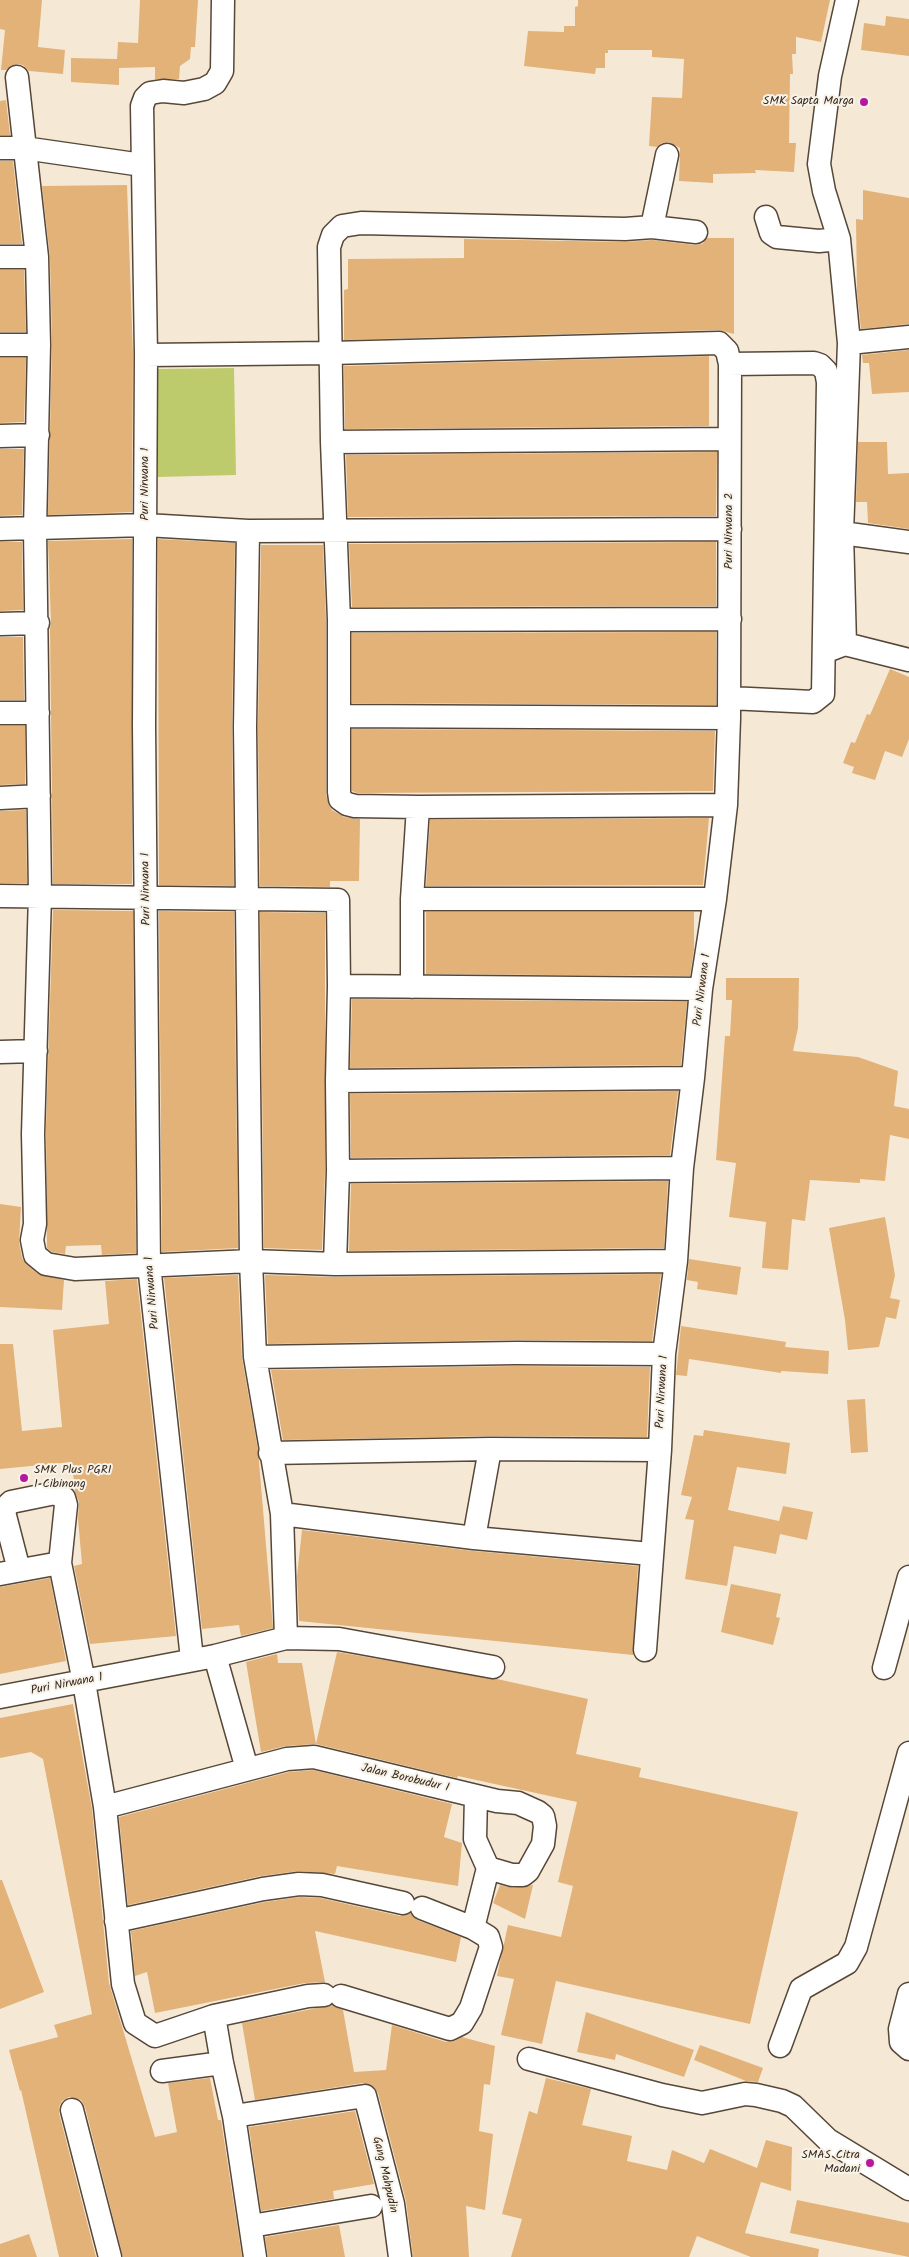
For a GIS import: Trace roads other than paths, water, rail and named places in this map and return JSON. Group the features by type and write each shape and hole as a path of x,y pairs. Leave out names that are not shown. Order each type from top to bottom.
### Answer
{"street":[{"name":"Puri Nirwana 1","path":"192,1659 149,1265 144,725 146,355 142,116 145,98 150,93 204,90 215,83 222,71 222,0"},
{"path":"845,644 842,533 849,343 839,239 824,191 819,164 830,76 847,0"},
{"path":"17,77 37,257 40,345 35,529 38,623 40,895 33,1134 34,1224 32,1240 35,1255 46,1264 75,1269 251,1261 335,1264 676,1261"},
{"path":"0,148 24,148 142,165"},
{"path":"652,227 667,155"},
{"path":"766,217 770,233 777,237 820,241 839,239"},
{"path":"696,232 652,227 625,229 361,223 342,226 333,235 329,247 332,442 339,620 340,716 338,792 340,799 347,804 355,806 418,808 726,804"},
{"path":"0,257 37,257"},
{"path":"849,343 909,337"},
{"name":"Puri Nirwana 2","path":"331,353 719,343 727,351 730,364 729,708"},
{"path":"0,345 40,345"},
{"path":"146,355 331,353"},
{"path":"340,716 729,708 813,702 823,694 828,382 826,371 820,364 814,363 730,364"},
{"path":"0,436 38,435"},
{"path":"332,442 730,438"},
{"path":"0,529 146,525 248,531 730,529"},
{"path":"248,531 245,727 251,1261 255,1357 282,1514 286,1638"},
{"path":"842,533 909,542"},
{"path":"339,620 730,619"},
{"path":"0,624 38,623"},
{"path":"824,652 845,644 909,660"},
{"name":"Puri Nirwana 1","path":"644,1650 660,1450 664,1354 676,1261 682,1168 701,989 715,899 726,804 729,708"},
{"path":"0,713 38,713"},
{"path":"0,798 39,796"},
{"path":"412,987 412,900 418,808"},
{"path":"0,896 338,900 338,1171 335,1264"},
{"path":"412,900 715,899"},
{"path":"339,986 701,989"},
{"path":"0,1052 36,1051"},
{"path":"337,1081 693,1078"},
{"path":"338,1171 682,1168"},
{"path":"255,1357 516,1353 664,1354"},
{"path":"270,1453 490,1449 660,1450"},
{"path":"474,1538 490,1449"},
{"path":"60,1563 10,1572 4,1512 11,1502 55,1493 64,1498 66,1505 60,1563 84,1682 105,1806 116,1921 123,1984 135,2023 155,2036 214,2016 308,1996 332,1996 450,2029 462,2024 471,2008 491,1947 488,1937 474,1928 413,1906 322,1885 299,1884 263,1889 116,1921"},
{"path":"282,1514 474,1538 651,1554"},
{"path":"884,1668 909,1577"},
{"name":"Puri Nirwana 1","path":"0,1697 215,1656 286,1638 339,1639 493,1667"},
{"path":"215,1656 247,1769"},
{"path":"780,2046 801,1989 847,1963 856,1947 909,1753"},
{"name":"Jalan Borobudur I","path":"105,1806 287,1759 314,1758 529,1807 543,1816 545,1837 540,1854 523,1875 505,1874 488,1868"},
{"path":"474,1928 488,1868 476,1839 476,1796"},
{"path":"909,1994 900,2029 901,2042 909,2049"},
{"path":"214,2016 222,2064 234,2116 255,2257"},
{"path":"529,2059 662,2095 702,2103 745,2094 756,2094 782,2100 793,2106 828,2140 909,2189"},
{"path":"162,2072 222,2064"},
{"name":"Gang Mahpudin","path":"234,2116 364,2096 393,2204 400,2257"},
{"path":"72,2110 110,2257"},
{"path":"251,2226 371,2206"}],"place":[{"name":"SMK Sapta Marga","path":"864,102"},
{"name":"SMK Plus PGRI 1 Cibinong","path":"24,1478"},
{"name":"SMAS Citra Madani","path":"870,2163"}]}
